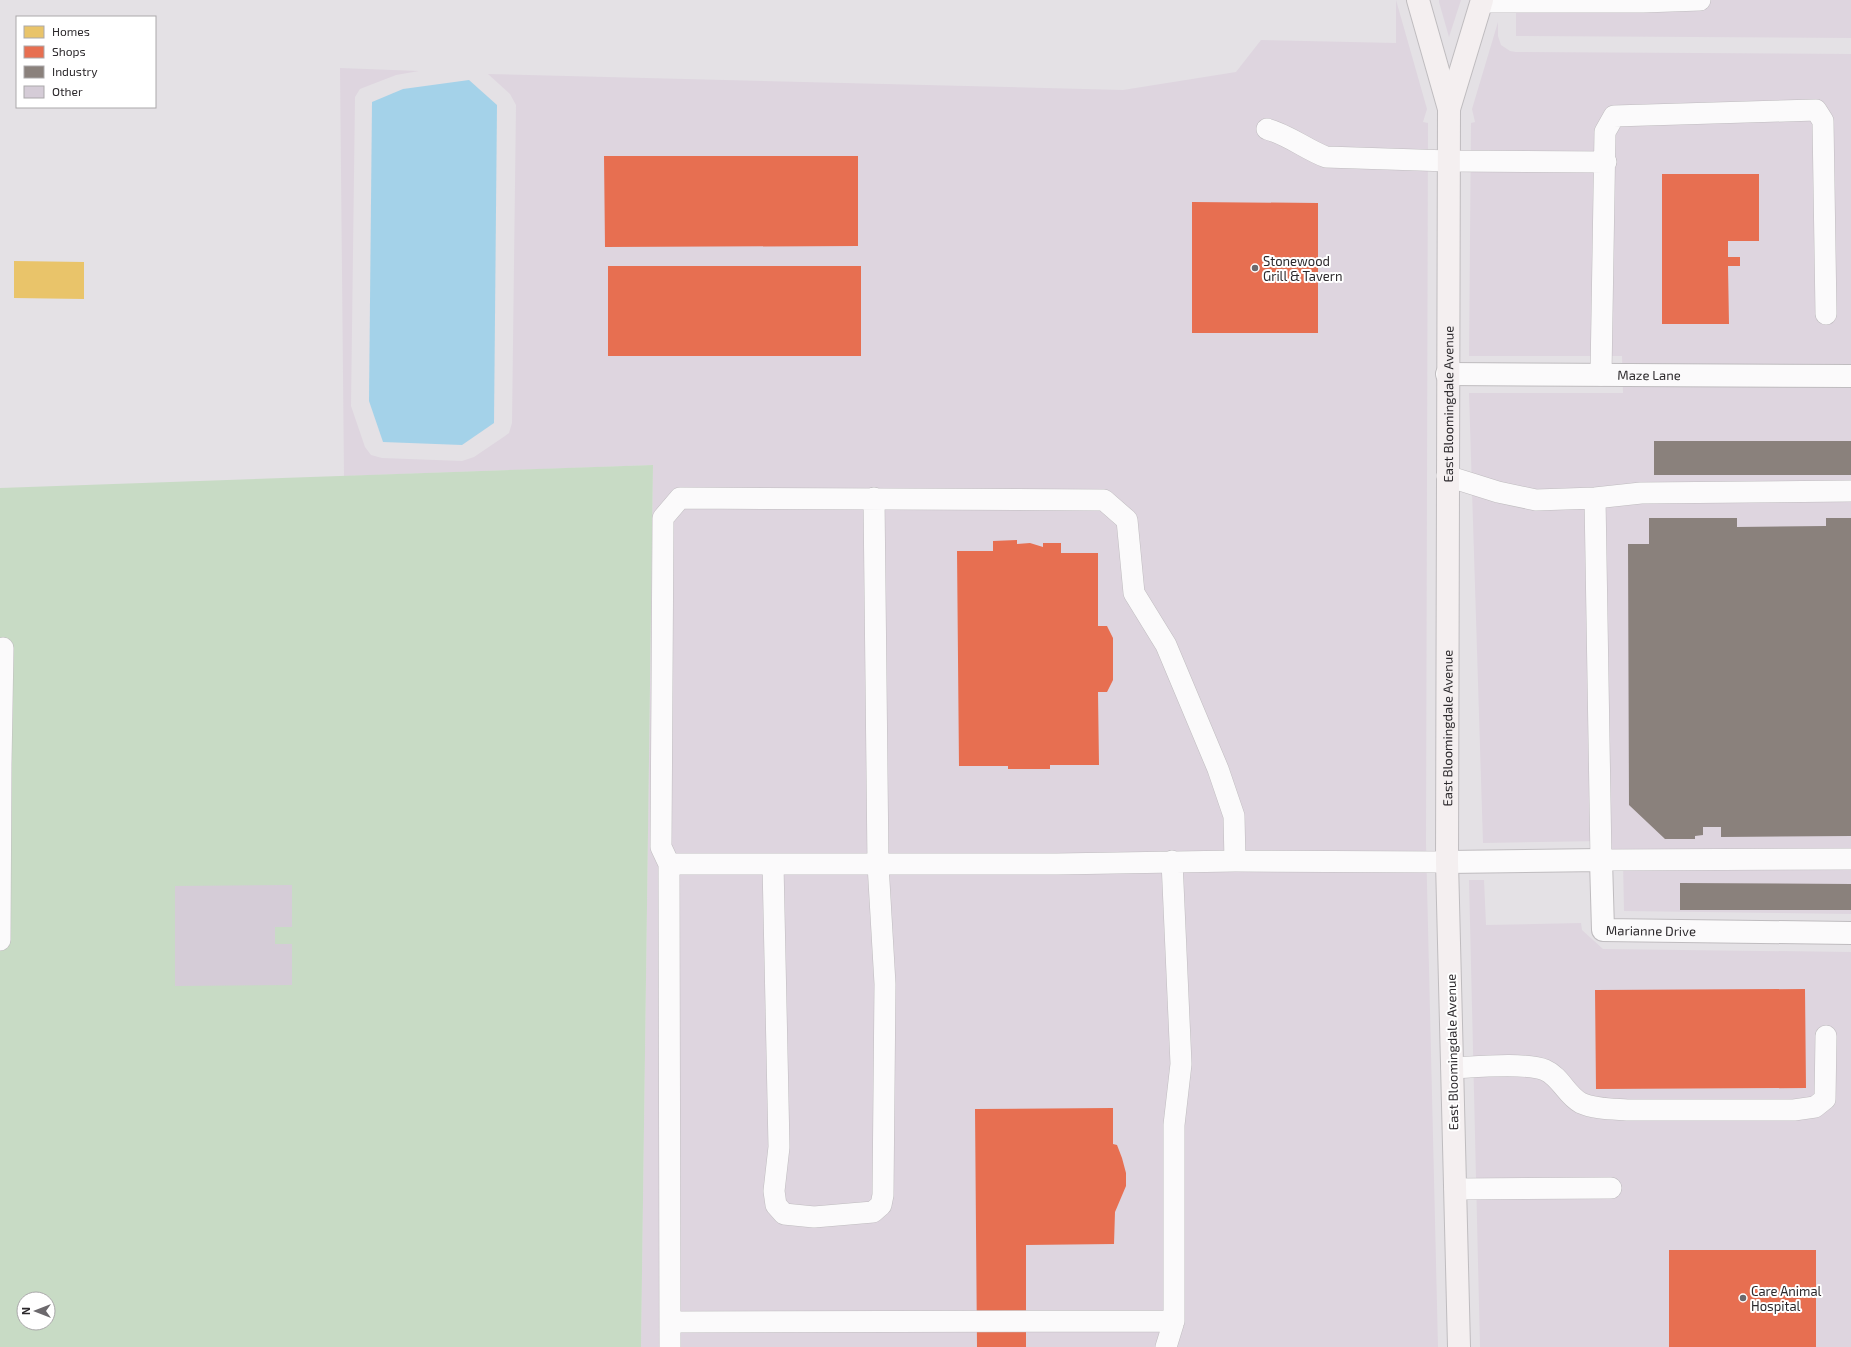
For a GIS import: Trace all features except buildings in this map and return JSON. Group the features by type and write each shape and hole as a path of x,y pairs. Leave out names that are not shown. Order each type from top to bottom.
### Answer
{"main road":[{"name":"East Bloomingdale Avenue","path":"1418,0 1449,109 1448,862 1459,1347"},
{"name":"East Bloomingdale Avenue","path":"1449,109 1482,1"}],"street":[{"name":"Maze Lane","path":"1448,374 1851,376"},
{"path":"1448,862 1602,860"},
{"name":"Marianne Drive","path":"1602,860 1603,930 1851,933"}],"lane":[{"path":"1482,1 1643,2 1700,0"},
{"path":"1602,375 1606,162 1605,132 1614,116 1816,110 1823,121 1826,314"},
{"path":"1267,129 1280,132 1312,152 1326,157 1449,161 1606,162"},
{"path":"1448,476 1498,492 1536,500 1595,498 1641,493 1851,492"},
{"path":"670,1347 669,864 661,847 663,518 680,498 1104,500 1127,520 1134,592 1166,645 1218,769 1234,816 1235,861"},
{"path":"773,864 779,1147 774,1191 776,1204 784,1214 814,1217 873,1212 881,1204 883,1195 885,984 878,864 874,498"},
{"path":"1595,498 1602,860 1851,859"},
{"path":"0,940 3,648"},
{"path":"669,864 1057,864 1172,861 1448,862"},
{"path":"1166,1347 1174,1321 1174,1125 1181,1064 1172,861"},
{"path":"1452,1068 1528,1067 1544,1070 1558,1078 1570,1093 1582,1103 1602,1108 1627,1110 1794,1110 1815,1107 1825,1099 1826,1036"},
{"path":"1455,1189 1611,1188"},
{"path":"670,1322 1174,1321"}],"shaded area":[{"path":"1396,0 1427,109 1423,122 1428,123 1426,843 1438,1347 641,1347 653,465 344,476 340,68 419,71 396,75 360,89 355,97 351,406 365,447 371,455 382,458 462,461 474,457 509,433 512,423 516,105 510,94 488,74 1123,90 1236,72 1261,40 1396,43"},
{"path":"1439,0 1461,0 1449,37 1439,2"},
{"path":"1516,0 1851,0 1851,38 1516,36"},
{"path":"1498,22 1498,36 1501,45 1510,51 1516,52 1851,54 1851,914 1624,911 1623,860 1602,841 1483,843 1469,393 1623,393 1622,356 1469,356 1471,123 1475,122 1472,109"},
{"path":"1469,880 1484,880 1486,925 1581,923 1582,930 1603,949 1851,952 1851,1347 1480,1347"}],"green space":[{"path":"653,465 641,1347 0,1347 0,488"}],"water":[{"path":"469,80 497,105 494,423 462,445 383,442 369,401 372,102 403,89"}],"place":[{"name":"Stonewood Grill & Tavern","path":"1255,268"},
{"name":"Care Animal Hospital","path":"1743,1298"}]}
